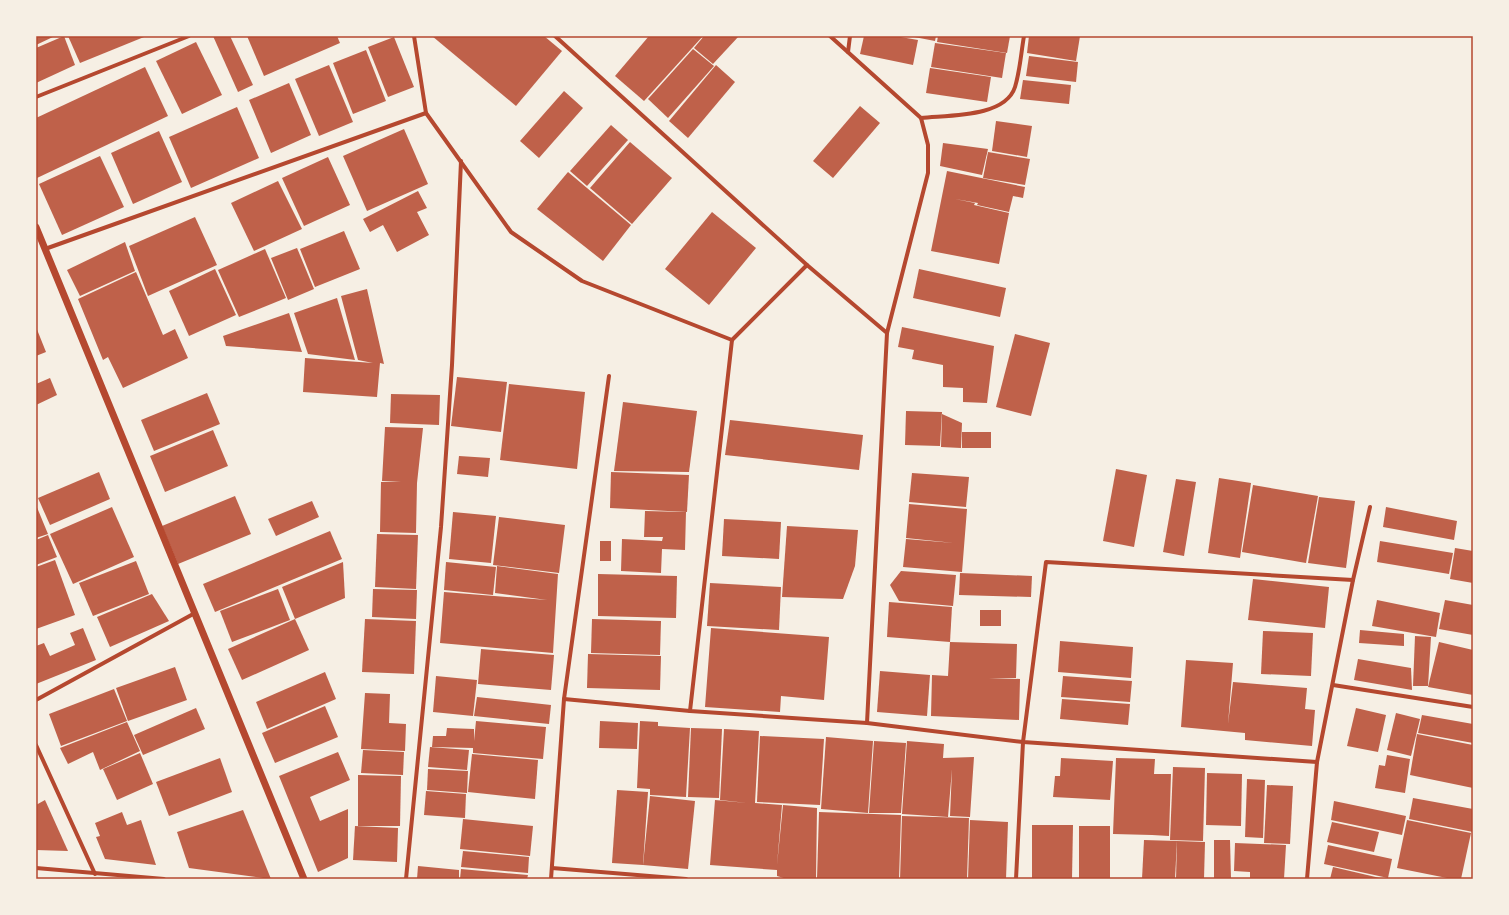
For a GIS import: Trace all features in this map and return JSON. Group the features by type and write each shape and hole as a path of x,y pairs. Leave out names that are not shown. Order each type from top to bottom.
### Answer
{"street":[{"path":"36,97 190,36"},
{"path":"414,36 426,113 511,232 582,281 732,340"},
{"path":"555,36 807,265 887,333"},
{"path":"830,36 921,118 928,145 928,173 887,333 867,722"},
{"path":"848,52 850,36"},
{"path":"921,118 990,110 1006,100 1014,88 1024,36"},
{"path":"45,249 426,113"},
{"path":"406,879 441,527 452,365 461,161"},
{"path":"36,226 304,879"},
{"path":"690,711 732,340 807,265"},
{"path":"551,879 564,699 609,376"},
{"path":"1307,879 1317,762 1353,580 1370,507"},
{"path":"1016,879 1023,742 1046,562 1353,580"},
{"path":"36,700 194,613"},
{"path":"1333,685 1473,707"},
{"path":"564,699 690,711 867,722 1023,742 1317,762"},
{"path":"36,745 95,874"},
{"path":"36,868 164,879"},
{"path":"552,868 686,879"}],"building":[{"path":"36,36 55,36 36,45"},
{"path":"64,36 75,65 36,83 36,48"},
{"path":"68,36 143,36 144,37 80,63"},
{"path":"213,36 230,36 253,85 238,92"},
{"path":"247,36 337,36 340,43 264,76"},
{"path":"432,36 544,36 562,51 516,106"},
{"path":"649,36 703,36 644,101 615,76"},
{"path":"704,36 739,36 713,64 694,48"},
{"path":"864,36 895,36 918,40 913,65 860,54"},
{"path":"909,36 936,36 935,41"},
{"path":"938,36 1010,36 1007,53 937,42"},
{"path":"1029,36 1080,36 1076,61 1027,53"},
{"path":"394,37 414,87 388,97 368,47"},
{"path":"196,42 222,95 182,114 156,61"},
{"path":"935,43 1006,53 1002,78 931,67"},
{"path":"693,49 714,66 668,118 648,99"},
{"path":"366,50 386,101 353,114 333,63"},
{"path":"1029,56 1078,62 1076,82 1026,76"},
{"path":"329,65 353,122 319,136 295,79"},
{"path":"716,65 735,82 688,138 669,121"},
{"path":"145,67 168,116 37,178 36,118"},
{"path":"930,68 991,77 987,102 926,93"},
{"path":"1023,80 1071,85 1069,104 1020,99"},
{"path":"289,83 311,135 271,153 249,100"},
{"path":"564,91 583,108 539,158 520,141"},
{"path":"860,106 880,123 833,178 813,161"},
{"path":"237,107 259,158 191,188 169,137"},
{"path":"996,121 1032,126 1027,157 992,151"},
{"path":"611,125 628,140 587,186 570,171"},
{"path":"404,129 428,184 367,211 343,156"},
{"path":"159,131 182,182 133,204 111,153"},
{"path":"630,142 672,178 632,224 590,188"},
{"path":"943,143 988,149 982,175 940,166"},
{"path":"988,152 1030,159 1025,185 983,178"},
{"path":"100,156 124,207 62,235 39,184"},
{"path":"328,157 350,205 304,226 282,178"},
{"path":"947,171 1025,187 1023,198 1013,196 1009,212 977,205 978,203 955,199 975,203 974,205 1009,213 999,264 931,251"},
{"path":"568,172 631,225 603,261 537,209"},
{"path":"278,181 302,229 254,251 231,203"},
{"path":"418,191 427,208 417,212 429,235 397,252 383,225 370,232 363,219"},
{"path":"712,212 756,248 709,305 665,269"},
{"path":"195,217 217,265 148,296 129,246"},
{"path":"344,231 360,269 315,287 300,249"},
{"path":"125,242 135,271 80,296 67,270"},
{"path":"297,248 314,289 288,300 271,258"},
{"path":"265,249 286,298 239,317 218,270"},
{"path":"215,269 236,315 189,336 169,291"},
{"path":"919,269 1006,288 1000,317 913,298"},
{"path":"136,272 163,335 175,329 188,358 123,388 108,357 103,360 78,299"},
{"path":"367,289 384,364 380,363 377,397 303,392 305,358 373,363 358,360 341,296"},
{"path":"337,298 355,360 308,354 294,313"},
{"path":"289,313 302,352 226,346 223,336"},
{"path":"36,327 46,352 36,356"},
{"path":"902,327 994,346 987,403 963,402 963,388 943,387 943,365 912,359 914,350 898,347"},
{"path":"1015,334 1050,343 1031,416 996,407"},
{"path":"457,377 507,382 501,432 451,426"},
{"path":"50,378 57,395 36,405 36,384"},
{"path":"509,384 585,392 577,469 500,460"},
{"path":"207,393 220,424 154,451 141,420"},
{"path":"391,394 440,395 439,425 390,423"},
{"path":"623,402 697,411 689,472 614,471"},
{"path":"906,411 942,412 940,446 905,445"},
{"path":"942,414 962,423 961,448 941,447"},
{"path":"730,420 863,435 859,470 725,455"},
{"path":"385,427 423,428 417,483 416,533 380,532 381,482 401,482 382,481"},
{"path":"213,430 228,466 165,492 150,456"},
{"path":"962,432 991,432 991,448 962,448"},
{"path":"459,456 490,458 488,477 457,474"},
{"path":"1116,469 1147,475 1134,547 1103,541"},
{"path":"99,472 110,499 50,525 38,498"},
{"path":"611,472 689,475 687,512 610,508"},
{"path":"912,473 969,477 966,507 909,502"},
{"path":"1219,478 1251,483 1240,558 1208,553"},
{"path":"1176,479 1196,482 1184,556 1163,552"},
{"path":"1253,485 1318,496 1306,563 1242,552"},
{"path":"235,496 251,534 178,564 162,526"},
{"path":"1319,497 1355,501 1346,568 1308,563"},
{"path":"312,501 319,517 276,536 268,519"},
{"path":"909,504 967,509 962,572 903,567 906,539 954,543 906,538"},
{"path":"36,505 48,534 36,538"},
{"path":"112,507 134,557 73,584 50,534"},
{"path":"1386,507 1457,521 1454,540 1383,527"},
{"path":"645,511 686,512 685,550 662,549 661,573 621,571 622,539 662,541 663,537 644,537"},
{"path":"453,512 496,516 491,563 449,559"},
{"path":"499,517 565,525 559,573 493,565"},
{"path":"724,519 781,522 779,559 722,556"},
{"path":"787,526 858,530 855,566 843,599 782,597"},
{"path":"330,531 342,559 215,612 203,584"},
{"path":"377,534 418,535 416,589 375,587"},
{"path":"48,535 57,557 36,565 36,540"},
{"path":"600,541 611,541 611,561 600,561"},
{"path":"1380,541 1453,553 1449,574 1377,562"},
{"path":"1455,548 1473,551 1473,583 1450,579"},
{"path":"55,560 75,615 36,629 36,567"},
{"path":"136,561 149,594 93,616 79,583"},
{"path":"343,562 345,598 295,619 282,587"},
{"path":"446,562 496,567 493,595 444,590"},
{"path":"497,566 558,574 553,653 440,643 444,592 547,600 495,593"},
{"path":"901,571 956,575 953,606 899,601 890,585"},
{"path":"960,573 1032,576 1031,597 959,595"},
{"path":"598,574 677,576 676,618 598,616"},
{"path":"1253,579 1329,587 1325,628 1248,620"},
{"path":"710,583 781,587 779,630 707,626"},
{"path":"278,589 290,620 232,642 220,611"},
{"path":"373,589 417,590 416,619 372,617"},
{"path":"152,594 169,621 110,647 97,617"},
{"path":"1377,600 1440,613 1436,637 1372,626"},
{"path":"1445,600 1473,605 1473,635 1439,629"},
{"path":"889,602 952,607 950,642 887,637"},
{"path":"980,610 1001,610 1001,626 980,626"},
{"path":"295,619 309,650 242,680 228,649"},
{"path":"365,619 416,621 414,674 362,672"},
{"path":"592,619 661,621 660,655 591,653"},
{"path":"83,628 96,660 36,684 36,646 44,643 50,656 75,645 70,633"},
{"path":"711,628 829,637 824,700 781,696 780,712 705,707"},
{"path":"1360,630 1404,634 1404,646 1359,643"},
{"path":"1263,631 1313,633 1311,676 1261,674"},
{"path":"1415,636 1431,637 1428,686 1413,686"},
{"path":"1060,641 1133,647 1131,678 1058,672"},
{"path":"950,642 1017,644 1016,678 989,678 1020,679 1019,720 931,716 932,675 948,676"},
{"path":"1439,642 1473,650 1473,695 1428,687"},
{"path":"481,649 554,655 551,690 478,684"},
{"path":"588,654 661,656 660,690 587,688"},
{"path":"1358,659 1411,668 1412,690 1354,680"},
{"path":"1186,660 1233,663 1228,724 1233,682 1307,688 1305,709 1315,710 1312,746 1245,740 1245,733 1181,727"},
{"path":"175,667 187,700 128,721 116,688"},
{"path":"880,671 930,675 927,716 877,712"},
{"path":"325,672 336,699 267,729 256,702"},
{"path":"436,676 477,680 473,716 433,712"},
{"path":"1063,676 1132,681 1130,702 1061,697"},
{"path":"114,689 127,721 61,746 49,714"},
{"path":"365,693 390,694 389,723 406,724 405,751 361,749"},
{"path":"477,697 551,705 549,724 474,716"},
{"path":"1062,699 1130,704 1128,725 1060,719"},
{"path":"325,706 338,737 275,763 262,733"},
{"path":"196,708 205,729 143,755 134,735"},
{"path":"1356,708 1386,715 1378,752 1347,746"},
{"path":"1396,713 1420,719 1411,756 1387,750"},
{"path":"1422,715 1473,724 1473,743 1418,733"},
{"path":"476,721 546,727 543,759 473,753 473,748 432,747 433,736 446,736 447,728 474,729 474,741"},
{"path":"600,721 638,723 637,749 599,748"},
{"path":"640,721 658,722 658,726 690,728 686,797 650,795 650,789 637,788"},
{"path":"127,722 140,751 100,770 93,752 68,764 60,748"},
{"path":"691,728 722,729 719,798 688,797"},
{"path":"724,729 759,731 755,803 782,805 777,865 783,805 817,808 816,879 787,879 777,876 777,870 710,865 715,800 747,803 720,800"},
{"path":"1417,734 1473,745 1473,788 1410,775"},
{"path":"760,736 824,739 820,805 757,802"},
{"path":"826,737 873,741 868,813 821,809"},
{"path":"874,741 906,743 901,813 869,813"},
{"path":"907,741 944,744 943,758 974,757 970,817 950,816 952,769 948,817 902,814"},
{"path":"430,747 469,750 467,770 428,767"},
{"path":"363,750 404,752 403,775 361,773"},
{"path":"338,752 350,780 310,797 320,821 348,809 348,858 318,872 279,776"},
{"path":"140,753 153,784 117,800 103,769"},
{"path":"472,754 538,760 535,799 468,792"},
{"path":"1387,755 1410,759 1405,793 1375,788 1379,765 1385,766"},
{"path":"220,758 232,792 169,816 156,782"},
{"path":"1061,758 1113,761 1110,800 1053,797 1055,776 1060,776"},
{"path":"1116,758 1155,759 1154,774 1171,774 1169,836 1113,834"},
{"path":"1173,767 1205,768 1203,841 1170,840"},
{"path":"428,769 468,771 467,793 427,790"},
{"path":"1207,773 1242,774 1241,826 1206,825"},
{"path":"358,775 401,776 400,826 358,826"},
{"path":"1247,779 1265,780 1263,838 1245,837"},
{"path":"1267,785 1293,786 1290,844 1264,843"},
{"path":"617,790 648,792 643,865 612,863"},
{"path":"426,791 466,794 465,818 424,815"},
{"path":"650,796 695,801 688,869 643,865"},
{"path":"1413,798 1473,809 1473,832 1409,819"},
{"path":"45,800 68,851 36,850 36,805"},
{"path":"1334,801 1406,816 1402,835 1331,820"},
{"path":"243,810 271,879 189,868 177,832"},
{"path":"122,812 127,825 141,820 156,865 105,859 96,837 100,836 95,823"},
{"path":"819,812 901,815 899,879 817,879"},
{"path":"902,816 969,818 967,879 900,879"},
{"path":"463,819 533,826 530,856 460,849"},
{"path":"970,820 1008,822 1006,879 968,879"},
{"path":"1407,820 1471,833 1461,879 1452,879 1397,868"},
{"path":"1332,822 1379,832 1374,852 1327,842"},
{"path":"1032,825 1073,825 1072,879 1032,879"},
{"path":"355,826 398,828 397,862 353,860"},
{"path":"1079,826 1110,826 1110,879 1079,879"},
{"path":"1144,840 1177,841 1175,879 1142,879"},
{"path":"1214,840 1230,840 1231,879 1214,879"},
{"path":"1177,841 1205,842 1204,879 1176,879"},
{"path":"1235,843 1286,845 1284,879 1250,879 1250,872 1234,871"},
{"path":"1328,845 1392,859 1388,878 1324,864"},
{"path":"463,851 529,857 528,873 461,867"},
{"path":"418,866 459,870 459,879 417,879"},
{"path":"1333,867 1380,878 1380,879 1330,879"},
{"path":"461,869 528,875 527,879 460,879"}]}
